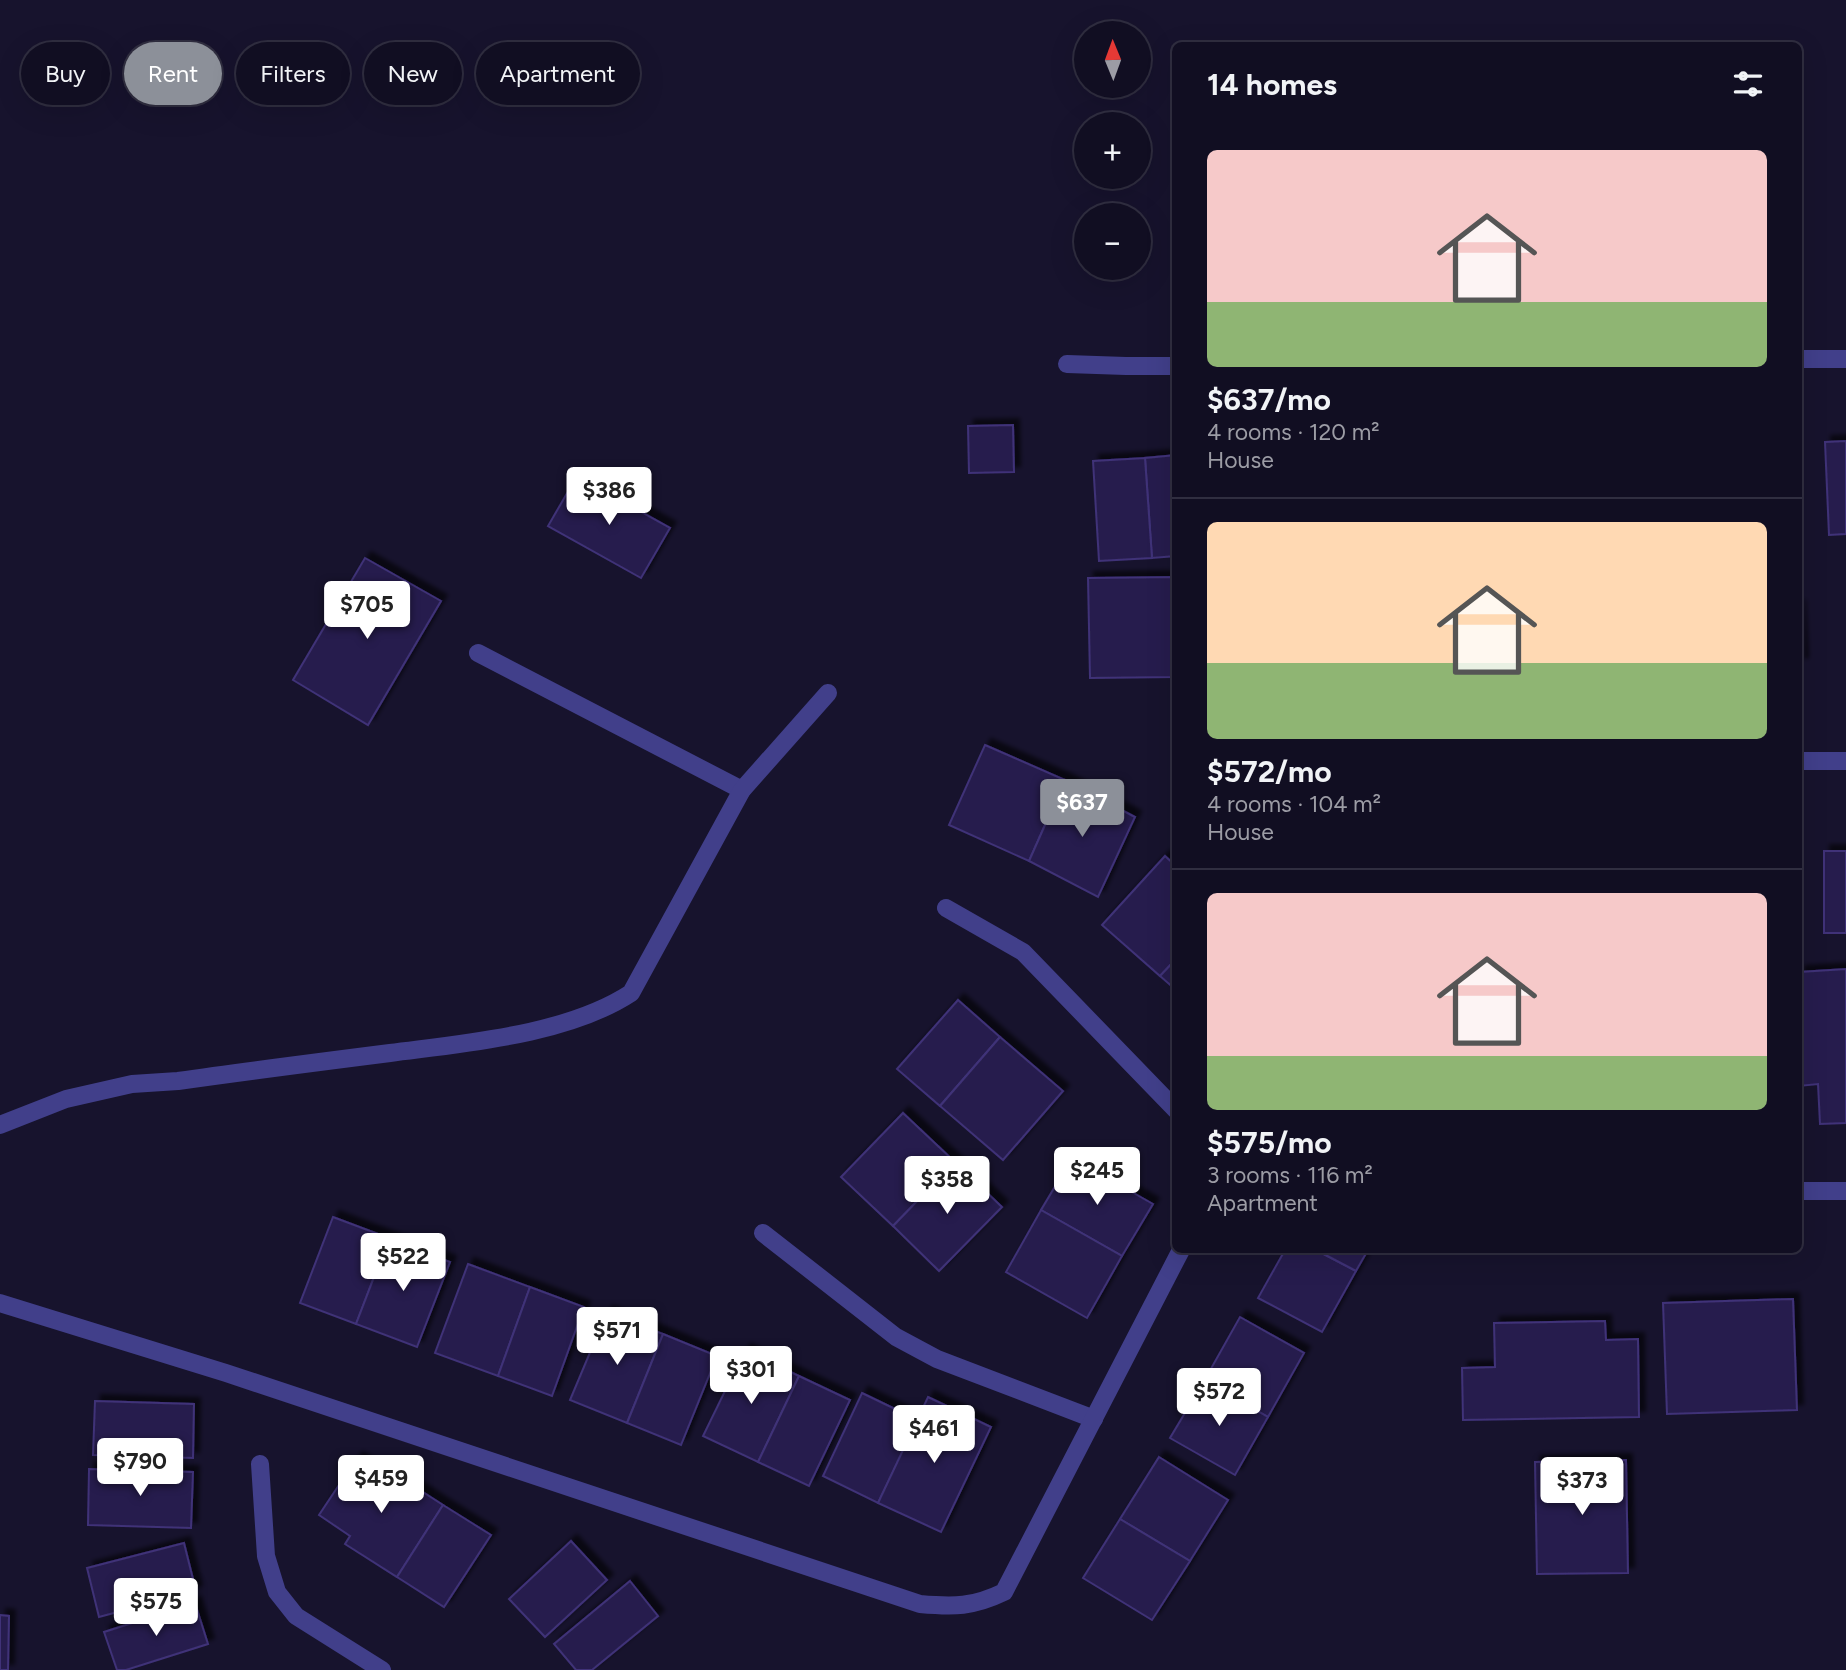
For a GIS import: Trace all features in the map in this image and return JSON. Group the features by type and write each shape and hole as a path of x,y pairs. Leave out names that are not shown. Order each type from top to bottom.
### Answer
{"street":[{"path":"1802,359 1846,359"},
{"path":"1067,364 1172,366"},
{"path":"478,653 743,790"},
{"path":"0,1125 66,1099 132,1084 178,1081 476,1042 579,1020 613,1004 631,993 743,790 828,692"},
{"path":"1802,761 1846,761"},
{"path":"946,908 1023,952 1172,1106"},
{"path":"1802,1191 1846,1191"},
{"path":"763,1233 896,1337 937,1359 1094,1419"},
{"path":"0,1303 226,1373 920,1604 954,1607 982,1603 1004,1592 1179,1253"},
{"path":"260,1464 266,1556 277,1592 296,1616 382,1670"}],"building":[{"path":"1013,425 1014,472 969,473 968,426"},
{"path":"1846,441 1846,534 1829,535 1825,442"},
{"path":"1172,455 1172,556 1152,558 1145,458"},
{"path":"1145,458 1152,558 1099,561 1093,461"},
{"path":"577,476 670,528 641,578 548,526"},
{"path":"365,558 441,601 368,725 293,680"},
{"path":"1172,577 1172,677 1090,678 1088,578"},
{"path":"985,745 1065,780 1029,861 949,825"},
{"path":"1065,780 1135,817 1098,897 1029,861"},
{"path":"1824,851 1846,851 1846,933 1824,933"},
{"path":"1165,856 1172,862 1172,963 1160,976 1102,925"},
{"path":"1172,963 1172,986 1160,976"},
{"path":"1846,969 1846,1123 1820,1124 1818,1084 1802,1086 1802,972"},
{"path":"958,1000 1000,1037 940,1106 897,1069"},
{"path":"1000,1037 1063,1091 1003,1160 940,1106"},
{"path":"903,1113 955,1162 893,1226 841,1177"},
{"path":"1072,1158 1153,1204 1122,1256 1041,1210"},
{"path":"955,1162 1002,1207 939,1271 893,1226"},
{"path":"1041,1210 1122,1256 1087,1318 1006,1272"},
{"path":"333,1217 389,1238 356,1324 300,1303"},
{"path":"389,1238 450,1262 417,1347 356,1324"},
{"path":"1283,1253 1322,1253 1356,1271 1322,1332 1258,1298"},
{"path":"1322,1253 1366,1253 1356,1271"},
{"path":"468,1264 530,1287 498,1376 435,1353"},
{"path":"530,1287 584,1307 552,1396 498,1376"},
{"path":"1793,1299 1797,1410 1667,1414 1663,1303"},
{"path":"607,1312 663,1334 627,1423 570,1400"},
{"path":"1240,1317 1304,1353 1268,1417 1204,1381"},
{"path":"1605,1321 1606,1340 1638,1339 1639,1417 1463,1420 1462,1368 1495,1367 1494,1323"},
{"path":"663,1334 717,1356 681,1445 627,1423"},
{"path":"745,1350 799,1376 758,1462 703,1436"},
{"path":"799,1376 850,1400 809,1486 758,1462"},
{"path":"1204,1381 1268,1417 1235,1475 1170,1438"},
{"path":"862,1393 918,1420 878,1503 823,1476"},
{"path":"928,1397 991,1427 941,1532 878,1503"},
{"path":"95,1401 194,1404 193,1458 93,1455"},
{"path":"1159,1457 1228,1500 1190,1561 1120,1519"},
{"path":"357,1458 388,1477 392,1472 443,1505 397,1577 345,1544 350,1536 319,1515"},
{"path":"1626,1460 1628,1573 1537,1574 1535,1462"},
{"path":"89,1469 193,1472 191,1528 88,1525"},
{"path":"443,1505 491,1535 444,1607 397,1577"},
{"path":"1120,1519 1190,1561 1152,1620 1083,1578"},
{"path":"571,1541 607,1580 545,1637 509,1599"},
{"path":"184,1543 196,1591 99,1617 87,1568"},
{"path":"630,1581 658,1616 592,1670 576,1670 554,1644"},
{"path":"195,1603 208,1644 126,1670 117,1670 104,1632"},
{"path":"0,1615 9,1616 8,1670 0,1670"}]}
